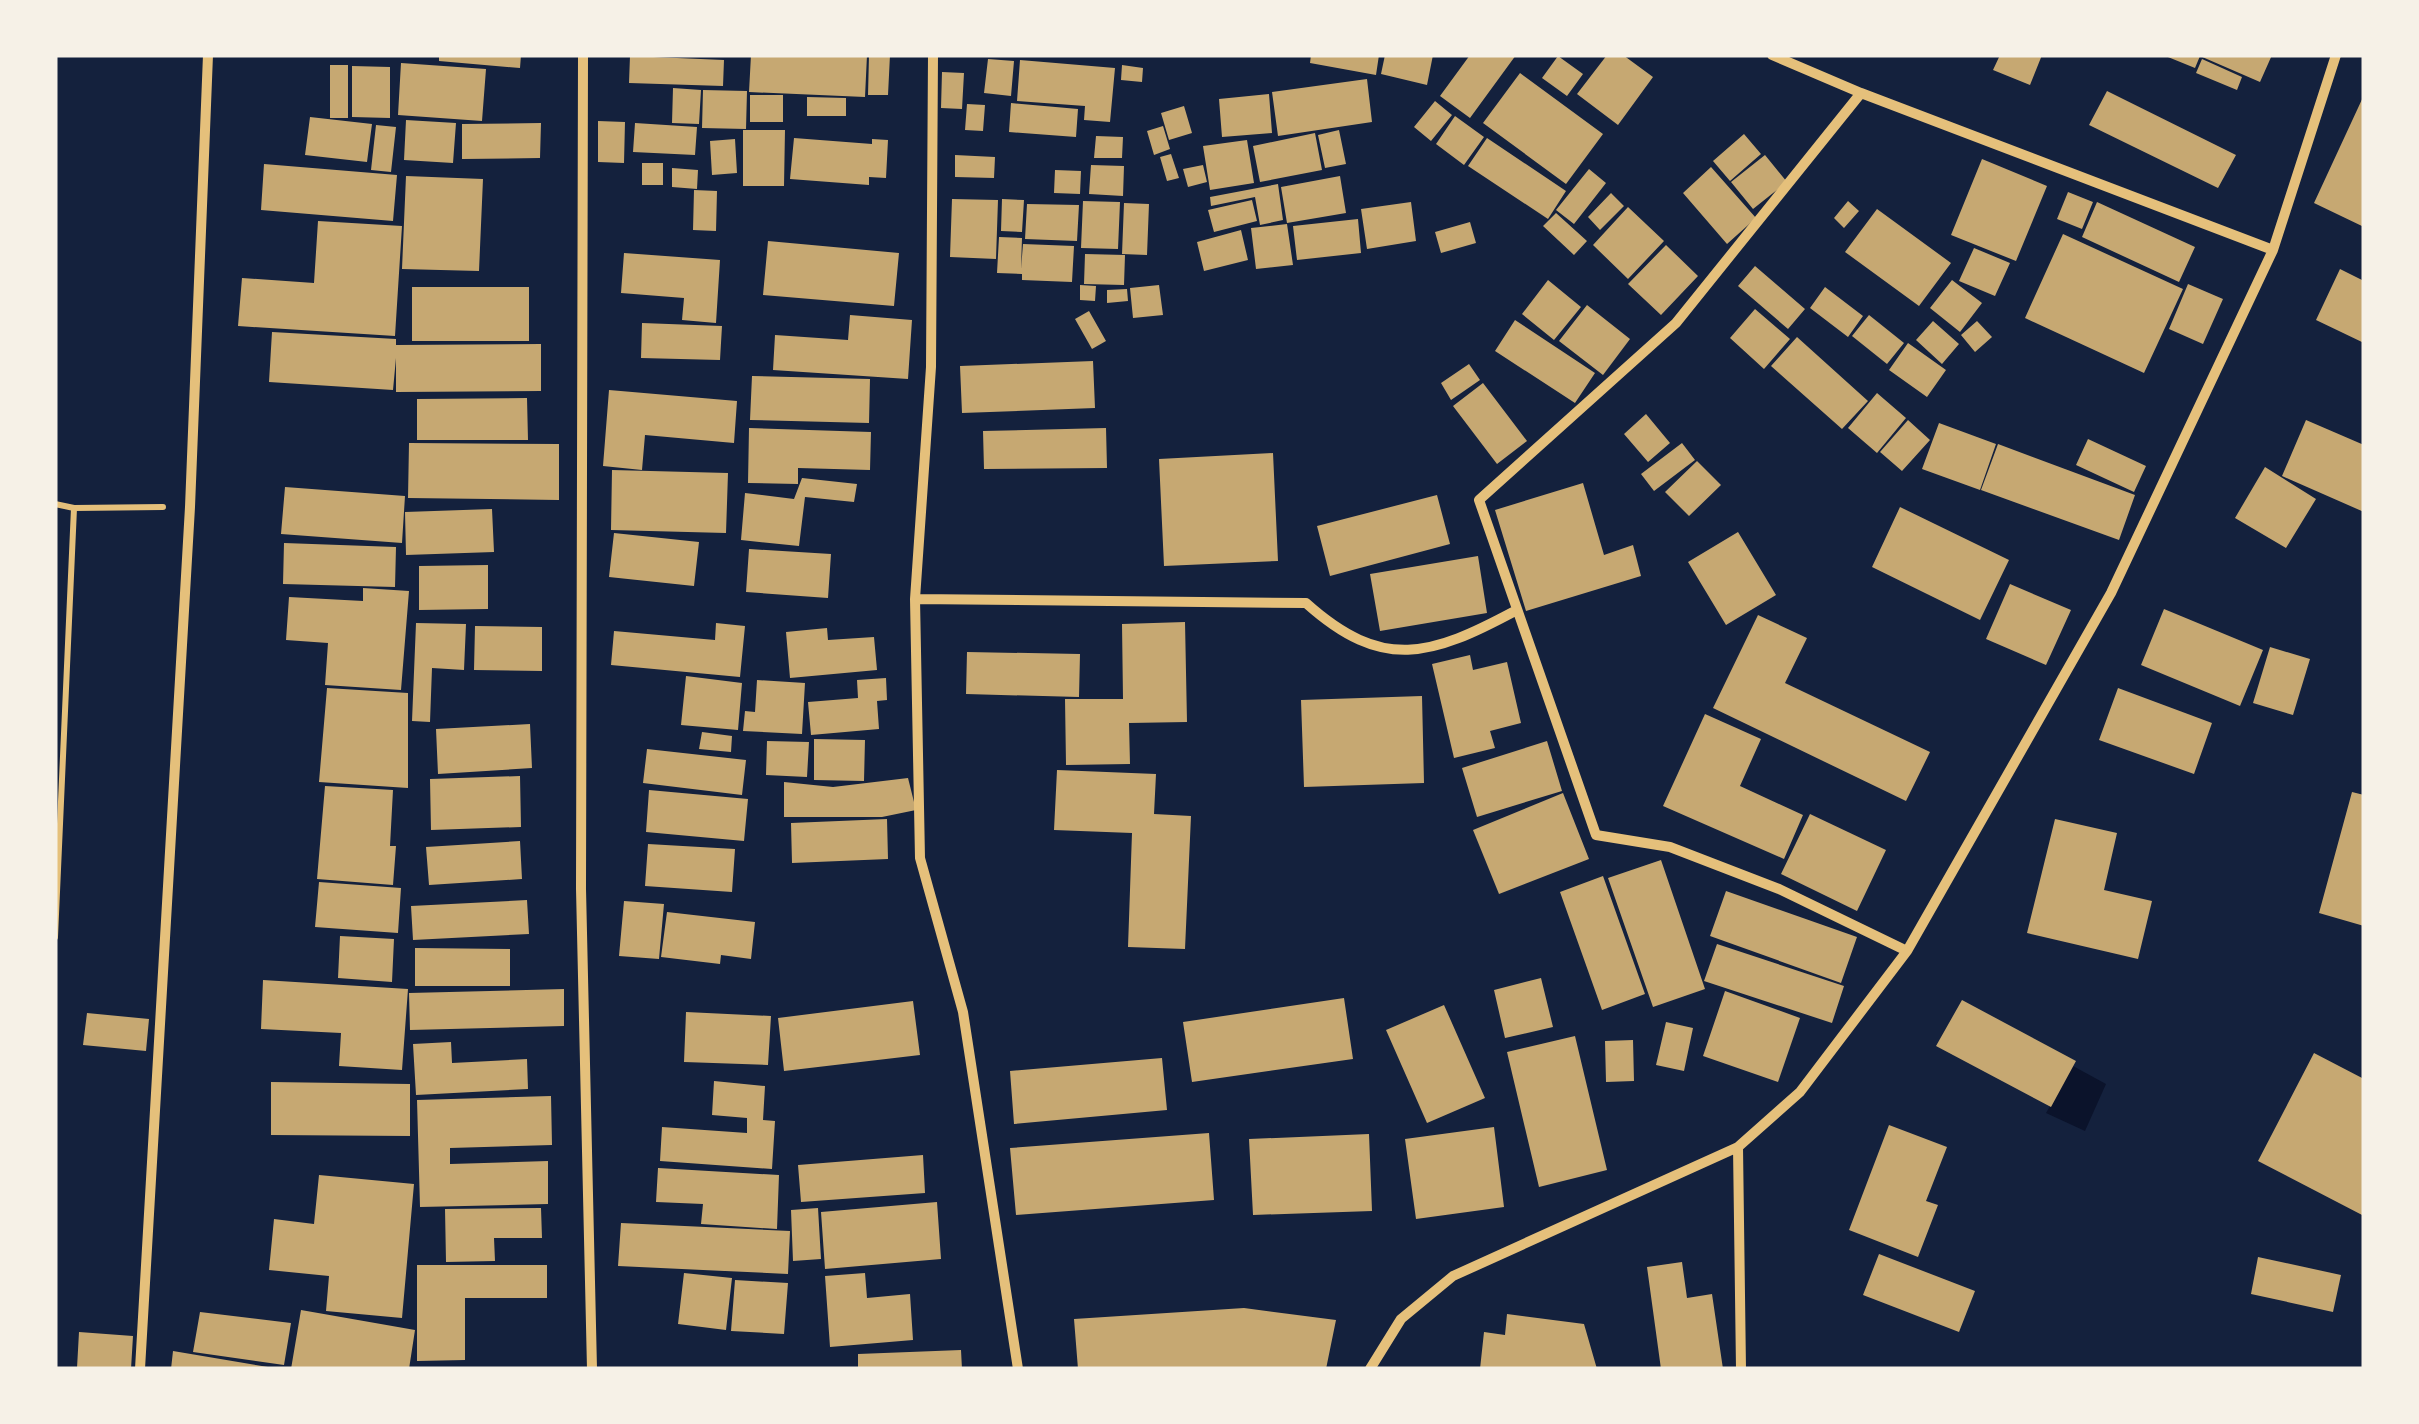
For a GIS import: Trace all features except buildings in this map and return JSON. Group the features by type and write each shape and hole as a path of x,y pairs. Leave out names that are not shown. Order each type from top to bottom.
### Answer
{"street":[{"path":"140,1369 190,506 208,55"},
{"path":"583,55 580,888 592,1369"},
{"path":"933,55 932,367 915,600 920,858 963,1012 1018,1369"},
{"path":"1772,55 1861,94 2274,250"},
{"path":"1370,1369 1401,1320 1454,1276 1738,1148 1800,1092 1907,951 2111,593 2274,250 2336,55"},
{"path":"1861,94 1676,323 1479,500 1596,836 1670,847 1780,889 1907,951"},
{"path":"915,600 1306,603 1327,622 1361,640 1383,650 1401,652 1459,641 1515,611"},
{"path":"1738,1148 1741,1369"}],"path":[{"path":"55,504 74,508 190,506"},
{"path":"55,937 74,508"}],"water":[{"path":"2073,1066 2106,1084 2085,1131 2046,1113"}]}
